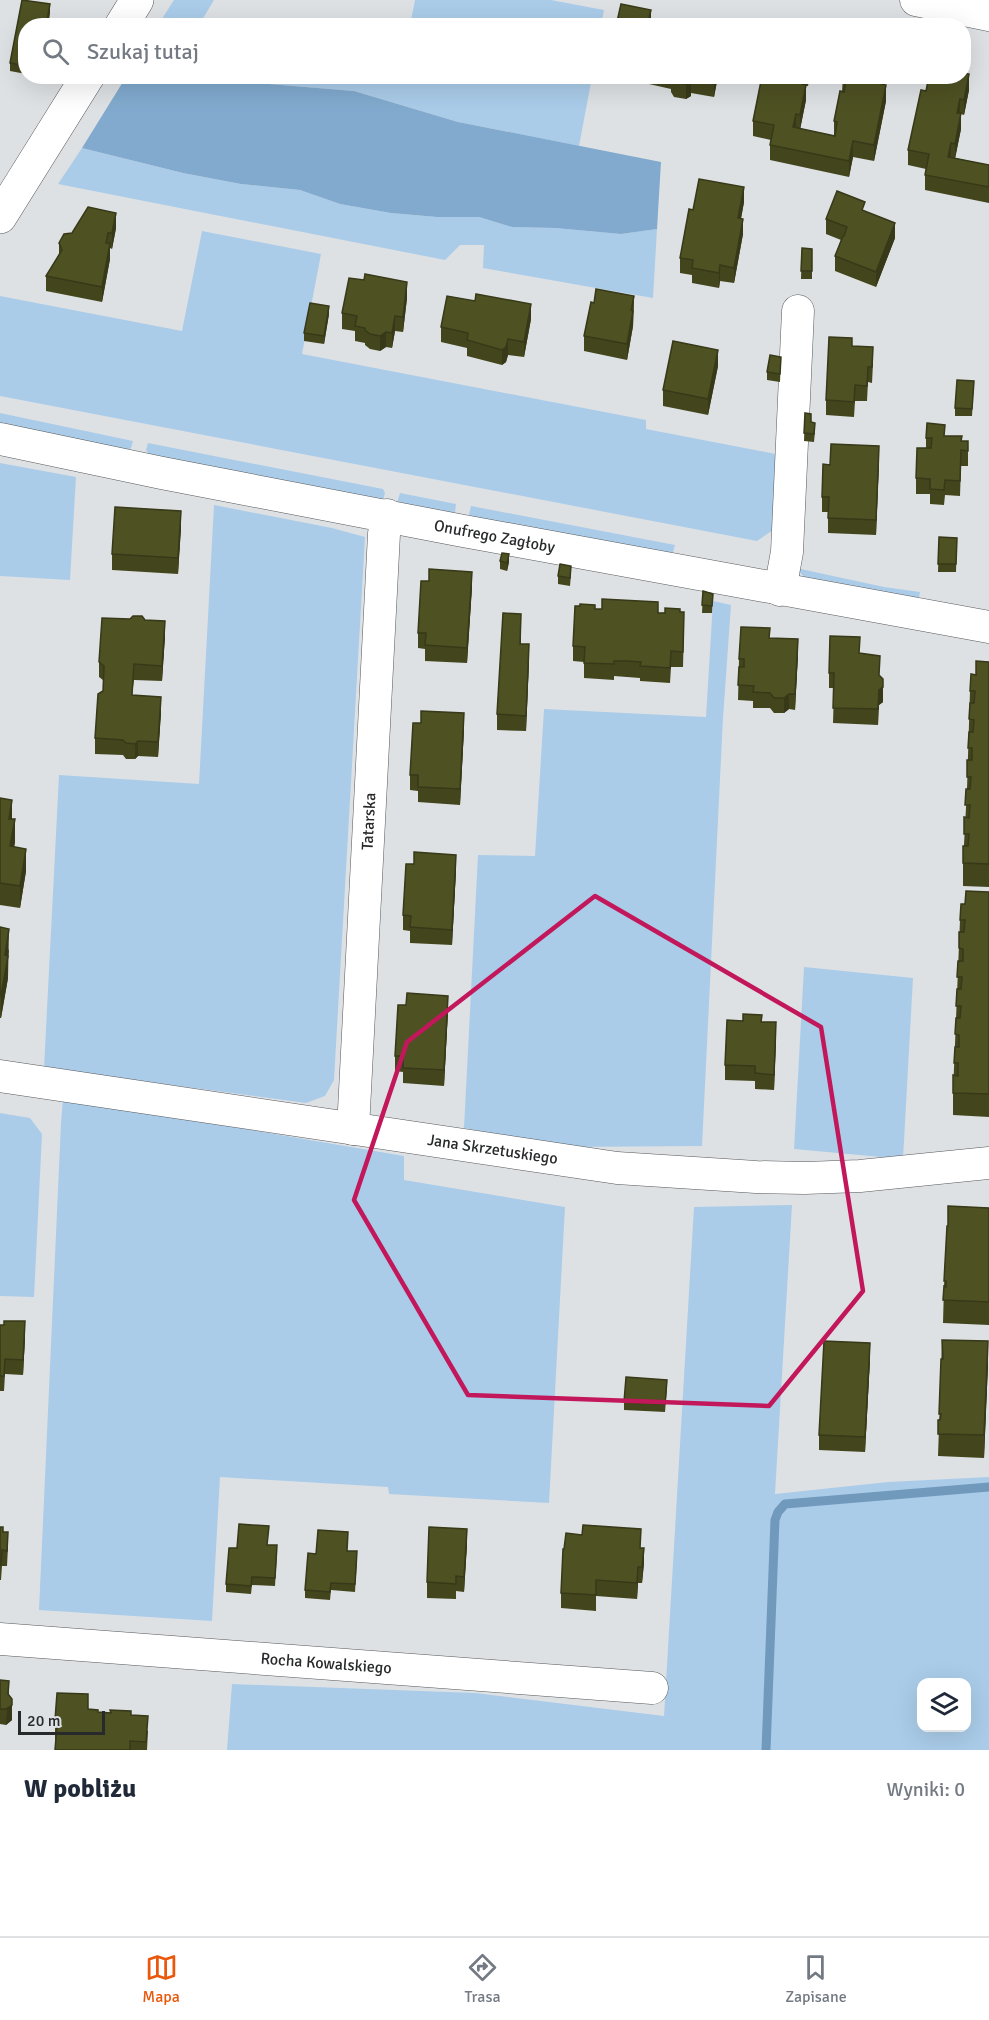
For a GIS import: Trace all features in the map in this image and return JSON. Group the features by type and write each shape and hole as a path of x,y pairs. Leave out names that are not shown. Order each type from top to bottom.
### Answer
{"street":[{"path":"126,18 136,0"},
{"path":"916,0 989,15"},
{"path":"0,217 83,84"},
{"path":"780,590 787,552 798,311"},
{"name":"Onufrego Zagłoby","path":"0,439 162,473 780,590 989,627"},
{"name":"Tatarska","path":"353,1129 384,534 387,515"},
{"name":"Jana Skrzetuskiego","path":"0,1076 618,1168 805,1178 860,1176 989,1163"},
{"name":"Rocha Kowalskiego","path":"0,1639 652,1688"}],"highlighted area":[{"path":"595,896 821,1027 863,1291 769,1406 468,1395 354,1200 407,1042"}],"shaded area":[{"path":"174,0 214,0 203,18 162,18"},
{"path":"415,0 551,0 604,10 602,18 411,18"},
{"path":"122,84 269,84 354,91 458,122 661,162 657,229 621,234 512,227 479,217 437,217 391,213 340,204 300,190 241,184 183,173 82,148"},
{"path":"269,84 591,84 579,146 458,122 354,91"},
{"path":"82,148 183,173 241,184 300,190 340,204 391,213 437,217 479,217 512,227 621,234 657,229 653,298 483,268 484,245 460,245 445,260 58,184"},
{"path":"202,231 321,254 302,354 646,420 646,429 776,454 773,530 757,541 0,396 0,296 182,331"},
{"path":"0,413 133,441 131,448 127,451 0,426"},
{"path":"148,443 383,489 385,493 383,501 149,455 146,450"},
{"path":"0,463 76,477 70,580 0,576"},
{"path":"400,493 456,504 455,512 450,514 397,503"},
{"path":"214,505 332,528 365,537 334,1080 325,1096 306,1103 44,1068 59,775 199,784"},
{"path":"471,506 675,545 673,552 669,555 472,518 469,514"},
{"path":"796,568 884,587 920,592 919,597 915,601 805,578"},
{"path":"713,601 731,605 723,718 702,1146 564,1147 464,1128 478,855 535,856 544,709 706,717"},
{"path":"804,967 913,978 903,1159 794,1149"},
{"path":"63,1098 404,1156 404,1180 565,1207 549,1503 389,1494 388,1487 220,1477 212,1621 39,1610"},
{"path":"0,1113 30,1118 42,1134 34,1297 0,1296"},
{"path":"792,1205 775,1494 888,1482 989,1477 989,1750 227,1750 232,1684 475,1693 664,1716 694,1207"}],"building":[{"path":"22,0 50,4 47,18 19,18"},
{"path":"621,4 651,10 649,18 618,18"},
{"path":"18,21 18,64 10,63"},
{"path":"760,84 802,84 806,85 800,115 796,114 793,127 835,136 837,122 834,121 840,91 844,92 845,84 886,85 874,145 853,141 849,161 770,145 774,125 753,121"},
{"path":"927,84 967,84 964,100 960,99 957,113 961,113 955,144 951,143 948,157 989,165 989,187 925,175 929,154 908,150 921,90 926,91"},
{"path":"699,179 744,187 738,218 743,219 734,268 720,265 719,273 692,268 693,260 680,258 689,209 693,210"},
{"path":"837,191 865,202 862,210 895,223 876,272 835,256 847,227 826,219"},
{"path":"88,207 116,213 112,233 108,233 106,243 110,243 102,287 46,276 62,250 59,243 64,234 72,233"},
{"path":"802,248 812,249 812,271 801,271"},
{"path":"365,274 407,282 403,317 395,316 392,333 386,332 380,336 370,334 365,328 355,326 357,316 342,313 349,278 364,280"},
{"path":"596,289 634,296 627,344 584,336"},
{"path":"476,294 531,304 524,342 508,339 506,347 502,350 467,340 468,333 441,327 447,296 475,301"},
{"path":"310,303 329,306 324,336 304,333"},
{"path":"829,337 852,338 852,346 873,347 872,367 868,367 867,386 855,385 854,402 826,400"},
{"path":"673,341 718,350 708,399 663,390"},
{"path":"770,355 781,357 780,374 767,372"},
{"path":"957,380 974,381 972,409 955,408"},
{"path":"805,413 811,414 811,422 815,423 814,434 804,433"},
{"path":"927,423 945,425 944,436 962,436 961,441 968,441 968,451 961,450 960,481 945,480 944,490 930,489 930,479 916,478 917,448 931,448 932,438 926,438"},
{"path":"831,444 879,446 876,520 828,518 829,497 822,497 823,464 830,465"},
{"path":"115,507 181,511 178,558 112,554"},
{"path":"939,537 957,538 956,564 938,564"},
{"path":"502,553 509,554 507,563 500,561"},
{"path":"560,564 571,566 570,578 558,576"},
{"path":"429,569 472,572 467,648 425,645 426,633 418,633 421,581 429,581"},
{"path":"703,591 713,594 712,606 702,605"},
{"path":"602,599 658,602 658,613 665,613 665,608 680,609 680,612 684,612 683,652 671,651 670,668 640,666 641,662 627,661 614,661 614,664 584,663 585,647 573,646 575,606 595,605 595,609 602,609"},
{"path":"503,613 521,614 520,644 529,644 526,716 497,714"},
{"path":"133,616 142,616 145,620 165,621 162,666 134,664 132,695 161,697 158,742 138,741 135,744 126,743 123,740 95,738 98,694 103,691 104,666 99,662 102,618 130,619"},
{"path":"741,627 770,628 769,638 798,639 795,694 789,694 784,698 774,698 770,693 753,692 754,686 738,685 739,667 744,667 744,659 739,659"},
{"path":"830,636 860,637 859,653 880,656 879,675 883,679 883,687 879,690 878,709 833,708 834,673 829,673"},
{"path":"976,661 989,662 989,864 963,863 963,846 968,846 969,834 964,834 964,817 969,818 970,805 965,805 966,789 970,789 971,777 967,777 967,760 972,760 972,748 968,748 969,732 973,732 974,720 969,719 970,703 974,703 975,691 970,691 971,674 976,675"},
{"path":"421,711 464,713 460,789 418,787 418,775 410,775 413,723 421,723"},
{"path":"0,798 12,800 9,819 15,819 10,846 26,849 20,886 0,883"},
{"path":"414,852 456,855 452,930 410,927 411,916 403,915 406,864 414,864"},
{"path":"966,891 989,892 989,1094 953,1093 953,1075 958,1076 958,1063 954,1063 955,1047 959,1047 959,1035 955,1034 956,1018 960,1018 961,1006 956,1006 957,989 961,989 962,977 957,977 958,961 963,961 963,949 959,948 959,932 964,932 965,920 960,920 961,904 965,904"},
{"path":"0,927 9,929 5,955 8,956 1,996 0,995"},
{"path":"407,993 448,996 444,1070 403,1068 403,1056 395,1056 398,1005 406,1005"},
{"path":"743,1014 762,1015 761,1022 776,1022 774,1075 755,1073 755,1066 725,1065 727,1020 743,1021"},
{"path":"948,1206 989,1208 989,1302 943,1300 944,1286 946,1287 946,1281 944,1281"},
{"path":"4,1321 25,1321 23,1360 5,1359 4,1376 0,1376 0,1325 4,1325"},
{"path":"942,1340 988,1341 984,1435 938,1434 938,1420 941,1414 939,1414"},
{"path":"824,1341 870,1343 865,1437 819,1435"},
{"path":"626,1377 667,1380 665,1404 624,1402"},
{"path":"239,1524 269,1526 267,1545 277,1545 275,1578 252,1577 251,1586 226,1584 229,1548 237,1548"},
{"path":"583,1525 641,1529 640,1548 644,1548 642,1567 638,1567 637,1583 596,1580 596,1595 561,1593 566,1533 582,1535"},
{"path":"0,1527 3,1527 3,1532 8,1532 7,1551 2,1550 1,1565 0,1565"},
{"path":"429,1527 467,1529 464,1577 456,1576 456,1584 427,1582"},
{"path":"318,1530 348,1532 347,1551 357,1551 355,1584 331,1583 330,1592 305,1590 308,1553 316,1554"},
{"path":"0,1680 9,1681 8,1694 12,1699 12,1705 6,1709 0,1709"},
{"path":"57,1693 88,1694 88,1709 98,1710 98,1712 131,1711 131,1715 148,1716 146,1742 130,1741 130,1750 55,1750"}],"waterway":[{"path":"766,1750 775,1520 778,1512 785,1504 989,1487"}]}
